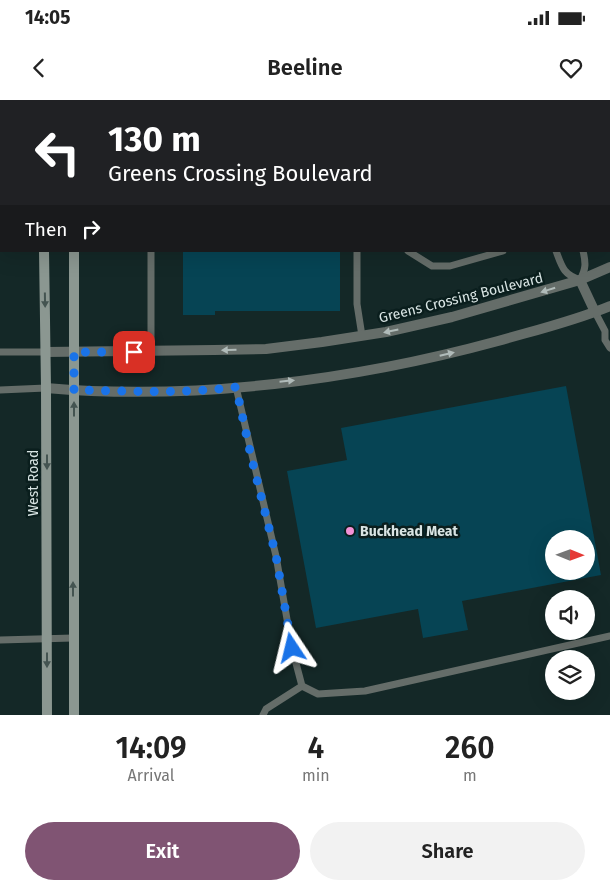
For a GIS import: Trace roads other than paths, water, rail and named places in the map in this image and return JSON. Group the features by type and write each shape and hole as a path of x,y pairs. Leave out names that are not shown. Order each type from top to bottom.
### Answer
{"main road":[{"name":"West Road","path":"44,252 47,715"},
{"path":"74,252 74,715"}],"street":[{"name":"Greens Crossing Boulevard","path":"46,352 266,349 362,336 452,317 580,280 610,267"},
{"path":"580,280 594,312"},
{"path":"46,388 143,391 216,390 326,377 393,366 461,351 610,306"}],"lane":[{"path":"151,252 151,351"},
{"path":"357,252 357,304 362,336"},
{"path":"410,252 432,266 450,266 499,252"},
{"path":"556,252 563,269 569,276 580,280 586,270 583,252"},
{"path":"594,312 608,331 605,340 610,348"},
{"path":"0,352 46,352"},
{"path":"236,387 276,556 292,648 302,686 318,694 364,691 610,636"},
{"path":"0,390 46,388"},
{"path":"0,640 73,638"},
{"path":"263,715 266,710 302,686"}],"place":[{"name":"Buckhead Meat","path":"350,531"}]}
